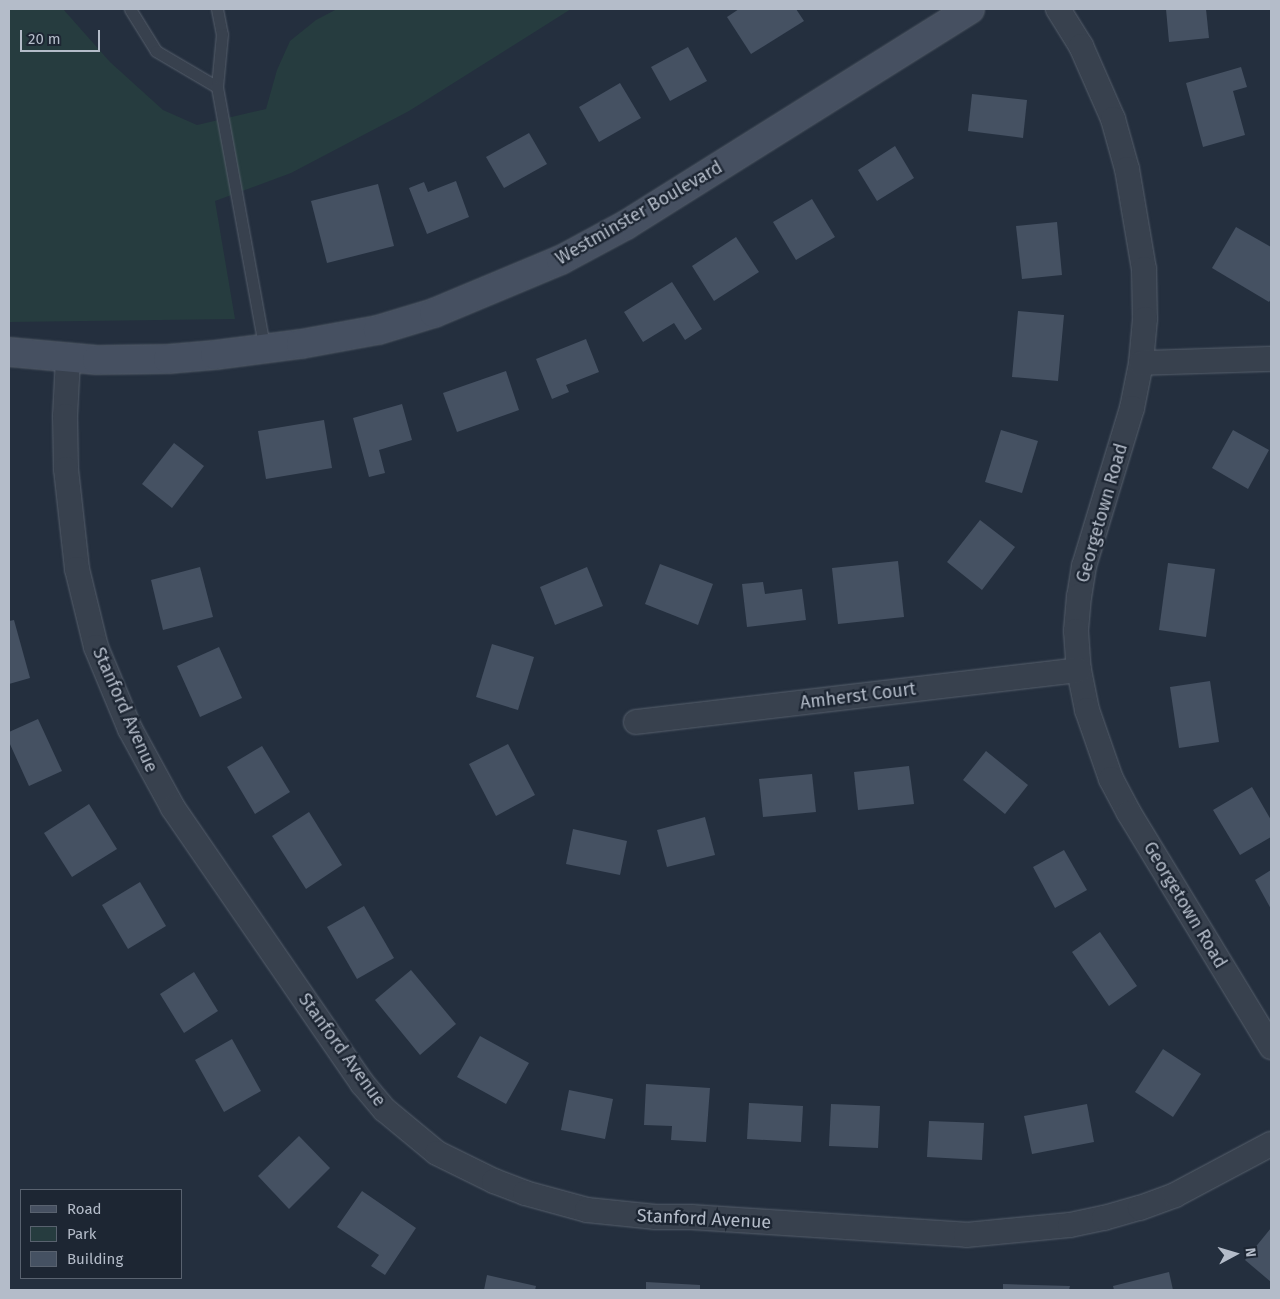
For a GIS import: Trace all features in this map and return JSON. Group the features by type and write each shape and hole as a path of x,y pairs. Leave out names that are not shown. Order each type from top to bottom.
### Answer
{"street":[{"name":"Westminster Boulevard","path":"9,352 68,358 168,359 265,350 378,330 462,303 561,260 660,204 970,9"},
{"name":"Georgetown Road","path":"1058,9 1081,46 1098,80 1113,119 1128,169 1144,269 1144,319 1141,363 1119,454 1084,566 1079,596 1076,631 1079,670 1087,710 1111,778 1129,813 1271,1048"},
{"name":"Stanford Avenue","path":"68,358 65,416 66,469 77,569 96,647 130,729 173,808 362,1083 385,1110 437,1152 494,1182 525,1193 587,1210 639,1216 722,1218 966,1235 1070,1225 1140,1208 1175,1195 1271,1144"},
{"path":"1141,363 1271,359"},
{"name":"Amherst Court","path":"636,722 1079,670"}],"lane":[{"path":"130,9 156,51 217,87"},
{"path":"218,9 222,34 217,87 265,350"}],"green space":[{"path":"9,9 63,9 110,62 163,110 197,125 266,109 277,70 290,41 316,20 337,9 571,9 409,111 291,173 215,201 235,319 10,322"}],"building":[{"path":"739,9 796,9 804,21 751,54 727,17"},
{"path":"1166,9 1206,9 1209,38 1169,42"},
{"path":"688,47 707,81 670,101 651,67"},
{"path":"1241,67 1247,87 1233,91 1245,135 1203,147 1186,83"},
{"path":"620,83 641,118 599,142 579,107"},
{"path":"972,94 1027,100 1023,138 968,131"},
{"path":"529,133 547,164 504,188 486,157"},
{"path":"895,146 914,178 877,201 858,170"},
{"path":"456,181 469,217 427,234 409,188 424,182 428,192"},
{"path":"378,184 394,246 327,263 311,201"},
{"path":"812,199 835,237 796,260 773,222"},
{"path":"1057,222 1062,275 1022,279 1016,226"},
{"path":"1236,227 1271,247 1271,299 1269,302 1212,268"},
{"path":"736,237 759,272 714,301 692,266"},
{"path":"672,282 702,329 685,340 674,323 643,342 624,312"},
{"path":"1018,311 1064,315 1058,381 1012,377"},
{"path":"586,339 599,372 566,385 569,392 552,399 536,359"},
{"path":"506,371 519,410 457,432 443,393"},
{"path":"402,404 412,440 379,450 385,473 369,477 353,418"},
{"path":"324,420 332,468 266,479 258,431"},
{"path":"1001,430 1038,441 1022,493 985,482"},
{"path":"1233,430 1269,450 1248,489 1212,468"},
{"path":"174,443 204,466 172,508 142,484"},
{"path":"980,520 1015,547 982,590 947,562"},
{"path":"898,561 904,617 838,624 832,568"},
{"path":"1168,563 1215,569 1206,637 1159,630"},
{"path":"660,564 713,584 698,625 645,604"},
{"path":"200,567 213,617 163,630 151,580"},
{"path":"587,567 603,606 555,625 540,587"},
{"path":"763,582 765,594 802,589 806,620 747,627 742,584"},
{"path":"14,620 30,678 9,684 9,621"},
{"path":"492,644 534,657 518,710 476,697"},
{"path":"219,647 242,698 200,717 177,666"},
{"path":"1210,681 1219,742 1179,748 1170,687"},
{"path":"38,719 62,771 29,786 9,742 9,732"},
{"path":"508,744 535,795 496,816 469,764"},
{"path":"262,746 290,792 255,814 227,767"},
{"path":"986,751 1028,785 1005,814 963,780"},
{"path":"909,766 914,804 858,810 854,772"},
{"path":"812,774 816,812 763,817 759,779"},
{"path":"1252,787 1271,820 1271,837 1240,855 1213,810"},
{"path":"89,804 117,849 72,877 44,833"},
{"path":"309,812 342,865 306,889 272,836"},
{"path":"705,817 715,855 667,867 657,830"},
{"path":"573,829 627,841 620,875 566,864"},
{"path":"1064,850 1087,890 1055,908 1033,867"},
{"path":"1271,870 1271,909 1255,880"},
{"path":"140,882 166,926 128,949 102,905"},
{"path":"364,906 394,958 357,979 327,927"},
{"path":"1100,932 1137,986 1109,1006 1072,952"},
{"path":"411,970 456,1024 420,1055 375,1000"},
{"path":"194,972 218,1011 184,1033 160,994"},
{"path":"480,1036 529,1063 506,1104 457,1077"},
{"path":"232,1039 261,1091 224,1112 195,1060"},
{"path":"1163,1049 1201,1074 1173,1117 1135,1092"},
{"path":"646,1084 710,1088 706,1142 671,1140 672,1126 644,1125"},
{"path":"569,1090 613,1099 605,1139 561,1130"},
{"path":"749,1103 803,1106 801,1142 747,1139"},
{"path":"831,1104 880,1106 878,1148 829,1146"},
{"path":"1087,1104 1094,1142 1032,1154 1024,1116"},
{"path":"929,1121 984,1123 982,1160 927,1157"},
{"path":"299,1136 330,1168 289,1209 258,1176"},
{"path":"362,1191 416,1228 385,1275 371,1266 379,1255 337,1227"},
{"path":"1271,1228 1271,1282 1245,1260"},
{"path":"1169,1272 1173,1290 1114,1290 1113,1286"},
{"path":"487,1275 536,1286 535,1290 484,1290"},
{"path":"646,1282 700,1285 700,1290 646,1290"},
{"path":"1003,1284 1070,1286 1069,1290 1003,1290"}]}
